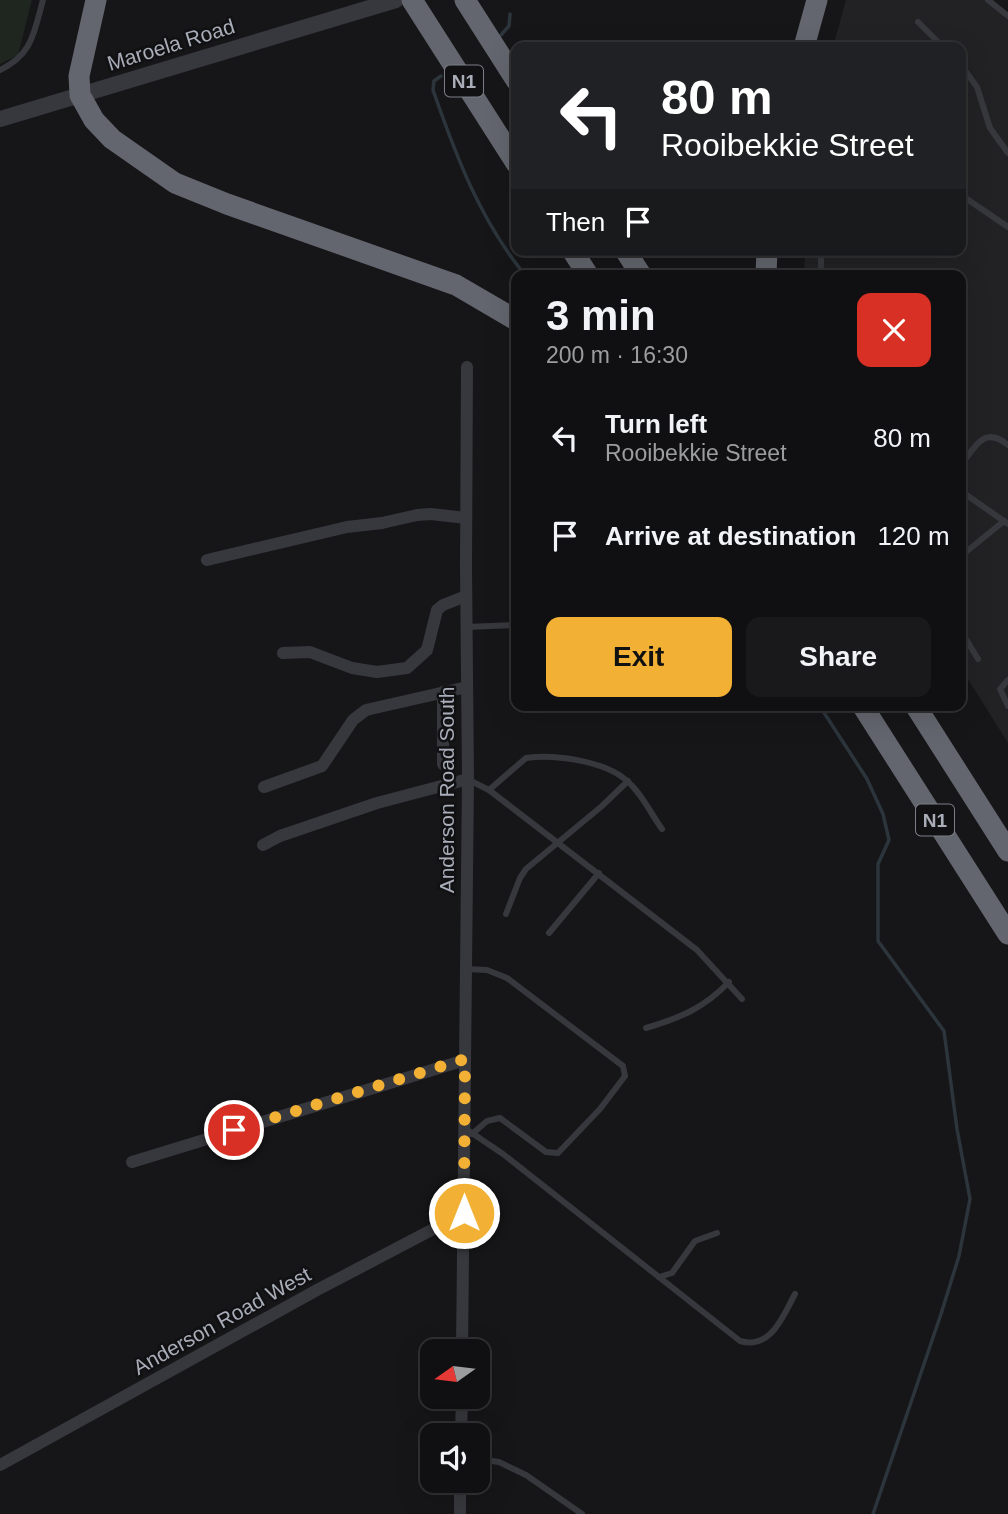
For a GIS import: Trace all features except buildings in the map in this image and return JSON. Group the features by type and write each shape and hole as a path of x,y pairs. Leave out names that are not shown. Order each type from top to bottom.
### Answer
{"highway":[{"path":"96,0 79,76 80,95 94,120 113,139 175,183 456,285 511,317"},
{"name":"N1","path":"412,0 511,155"},
{"name":"N1","path":"465,0 511,72"},
{"path":"805,42 817,0"},
{"path":"856,711 927,806"},
{"name":"N1","path":"866,711 1008,934"},
{"name":"N1","path":"919,711 1008,851"},
{"path":"934,711 1008,841"}],"street":[{"name":"Maroela Road","path":"0,119 390,2"},
{"name":"Anderson Road South","path":"462,1339 468,1131 465,1059 468,779 467,367"},
{"path":"207,560 347,527 417,515 466,518"},
{"path":"283,653 310,653 352,668 377,672 407,668 427,650 440,606 466,596"},
{"path":"264,787 322,766 353,720 366,710 467,687"},
{"path":"443,692 443,764"},
{"path":"263,845 280,836 377,803 468,779"},
{"path":"132,1162 465,1059"},
{"name":"Anderson Road West","path":"0,1465 317,1290 464,1213"},
{"path":"460,1493 460,1514"}],"lane":[{"path":"0,70 25,54 43,0"},
{"path":"988,0 1008,16"},
{"path":"918,22 938,42"},
{"path":"966,72 977,87 990,128 1008,153"},
{"path":"966,198 1008,227"},
{"path":"966,459 982,439 990,436 1008,445"},
{"path":"966,494 1006,522 966,552"},
{"path":"466,626 511,625"},
{"path":"966,639 978,659"},
{"path":"1008,680 1000,689 1008,706"},
{"path":"489,790 522,759 531,757 597,764 628,781 662,829"},
{"path":"468,779 489,790 697,950 742,999"},
{"path":"506,914 526,869 603,806 628,781"},
{"path":"549,933 599,873"},
{"path":"465,968 488,970 507,978 623,1066 625,1072 625,1076 600,1109 558,1153 546,1152 500,1118 487,1121 468,1131 503,1154 740,1341 768,1337 775,1330 795,1294"},
{"path":"646,1028 684,1016 729,982"},
{"path":"659,1277 672,1273 699,1238 717,1233"},
{"path":"490,1461 499,1462 526,1475 582,1514"},
{"path":"568,1514 570,1506"}],"shaded area":[{"path":"0,0 32,0 18,55 0,64"},
{"path":"846,0 985,0 1008,17 1008,743 966,676 966,270 804,270 805,256 966,256 966,42 834,42"}],"waterway":[{"path":"501,35 509,26 510,14"},
{"path":"441,76 434,81 433,90 460,163 482,210 521,270"},
{"path":"823,711 867,779 883,814 889,840 878,864 878,941 944,1031 957,1129 970,1199 959,1256 873,1514"}],"route":[{"path":"234,1130 465,1059 464,1213"}]}
